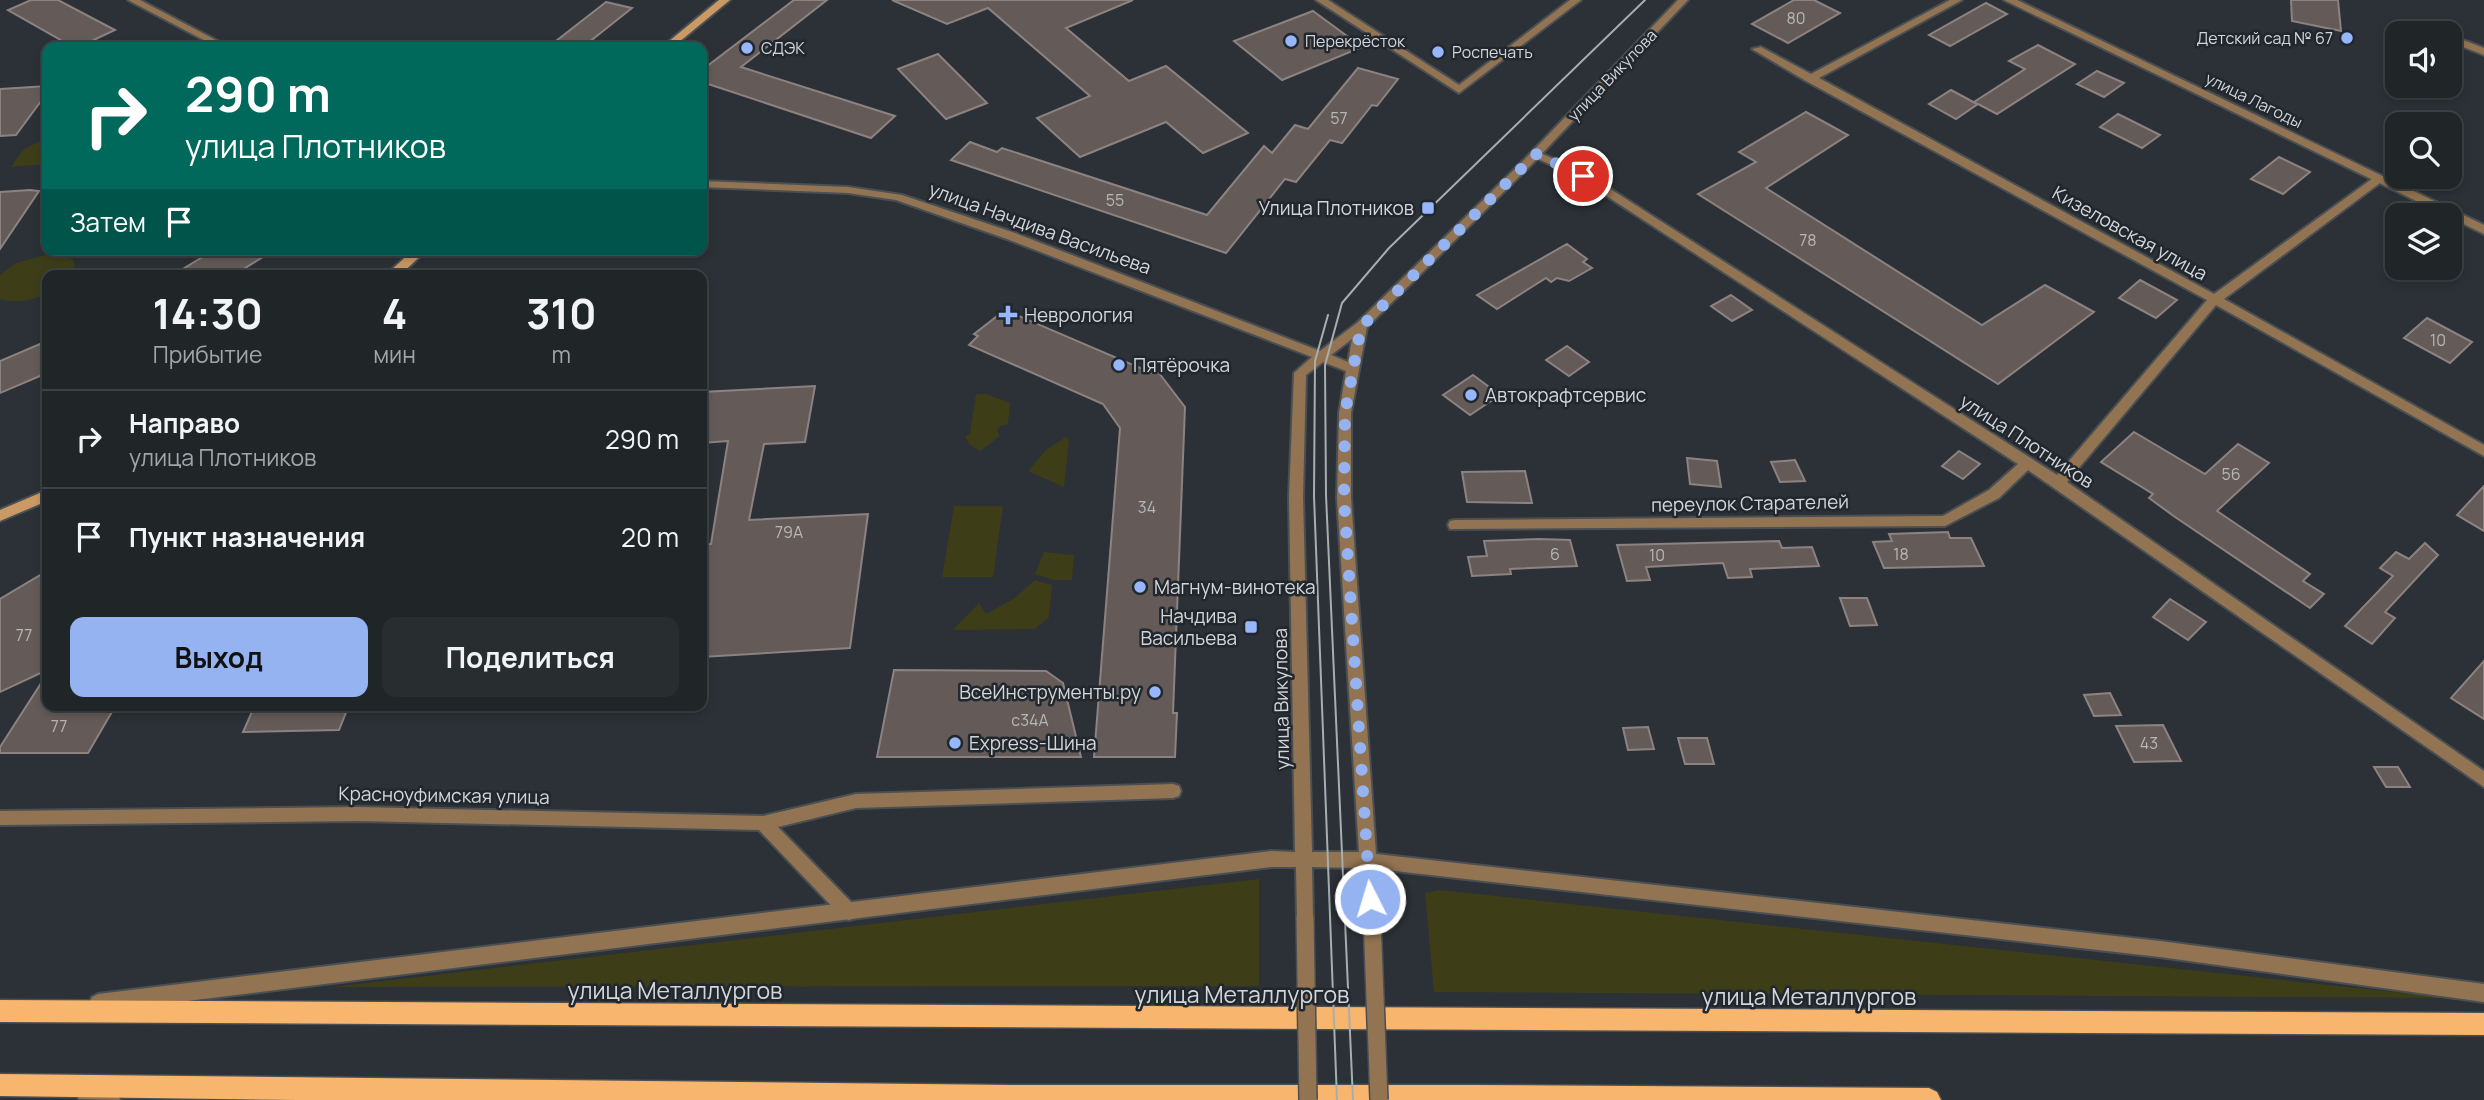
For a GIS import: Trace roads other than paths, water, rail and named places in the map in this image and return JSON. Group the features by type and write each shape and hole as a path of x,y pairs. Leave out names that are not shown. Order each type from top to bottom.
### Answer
{"main road":[{"path":"673,42 725,0"},
{"path":"398,270 414,256"},
{"path":"0,516 42,497"},
{"name":"улица Металлургов","path":"0,1012 996,1019 2484,1024"},
{"path":"0,1085 1010,1097 1474,1096 1929,1100"}],"street":[{"path":"133,0 214,42"},
{"path":"1321,0 1459,90 1576,0"},
{"name":"улица Викулова","path":"1308,1100 1296,497 1300,373 1361,327 1536,154 1684,0"},
{"path":"1810,79 1957,0"},
{"name":"улица Лагоды","path":"2009,0 2484,230"},
{"path":"2462,43 2484,52"},
{"name":"Кизеловская улица","path":"1757,49 2215,299 2484,451"},
{"name":"улица Плотников","path":"1536,154 1583,176 2058,483 2484,780"},
{"path":"2058,483 2215,299 2380,178"},
{"name":"улица Начдива Васильева","path":"707,184 848,190 898,197 1023,240 1352,368"},
{"path":"1361,327 1345,413 1344,498 1372,919 1379,1100"},
{"name":"переулок Старателей","path":"1455,525 1945,521 1994,494 2027,463"},
{"name":"Красноуфимская улица","path":"0,818 358,814 764,822 856,801 1173,791"},
{"path":"764,822 849,912"},
{"path":"30,1011 1270,859 1366,860 1419,869 2160,949 2484,993"},
{"path":"57,1085 111,1100"}],"tram line":[{"path":"1353,1100 1326,495 1325,365 1342,303 1389,248 1645,0"},
{"path":"1328,315 1315,361 1314,496 1337,1100"}],"place":[{"name":"Детский сад № 67","path":"2347,38"},
{"name":"Перекрёсток","path":"1291,41"},
{"name":"СДЭК","path":"747,48"},
{"name":"Роспечать","path":"1438,52"},
{"name":"Улица Плотников","path":"1428,208"},
{"name":"Неврология","path":"1008,315"},
{"name":"Пятёрочка","path":"1119,365"},
{"name":"Автокрафтсервис","path":"1471,395"},
{"name":"Магнум-винотека","path":"1140,587"},
{"name":"Начдива Васильева","path":"1251,627"},
{"name":"ВсеИнструменты.ру","path":"1155,692"},
{"name":"Express-Шина","path":"955,743"}]}
